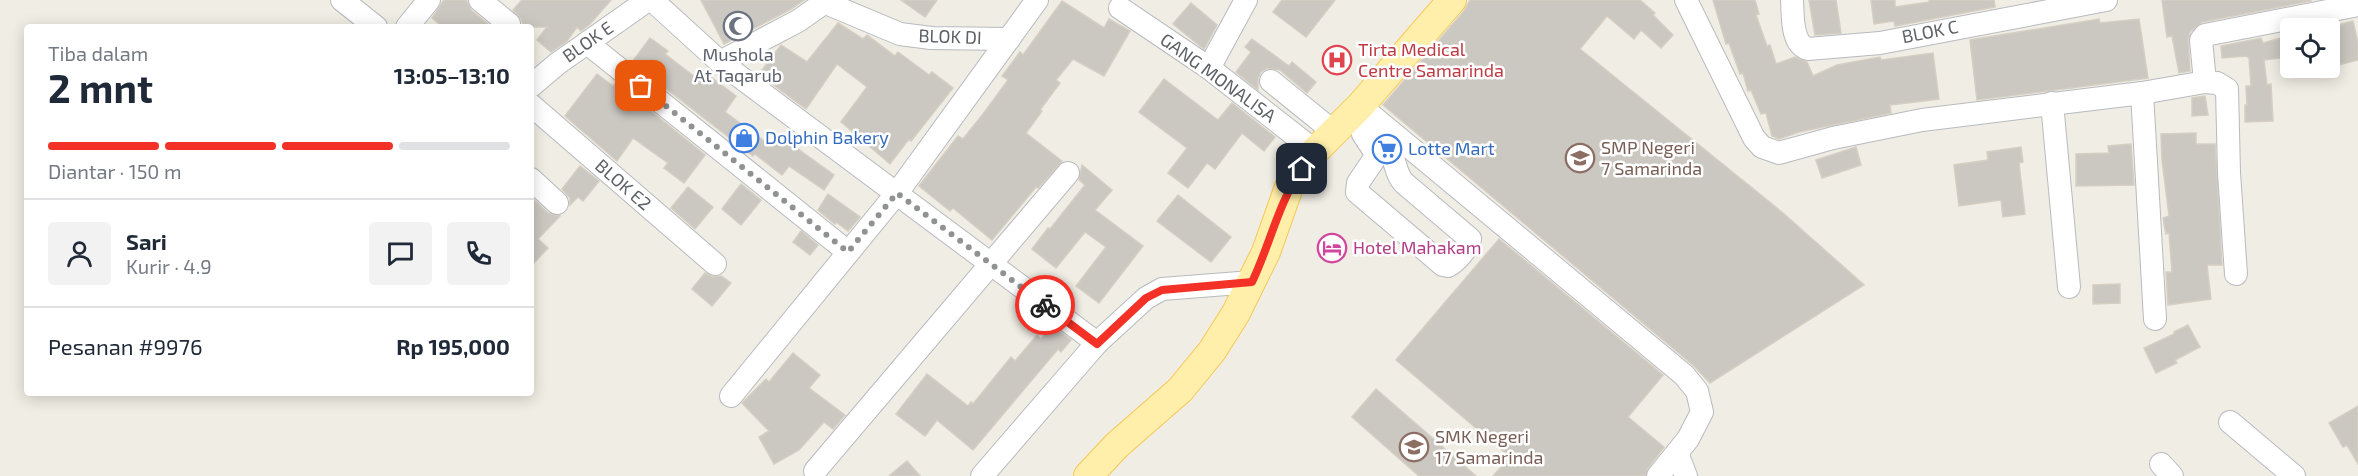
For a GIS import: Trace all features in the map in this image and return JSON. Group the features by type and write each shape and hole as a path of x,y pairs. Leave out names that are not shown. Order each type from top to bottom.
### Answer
{"main road":[{"path":"1088,476 1118,444 1180,390 1212,351 1236,314 1252,282 1266,252 1290,187 1344,129 1452,0"}],"street":[{"path":"342,0 372,24"},
{"path":"409,24 429,0"},
{"path":"480,0 509,24"},
{"path":"650,0 720,62 992,265 1103,338"},
{"name":"BLOK E","path":"534,83 557,64 650,0"},
{"path":"731,396 897,193 1036,0"},
{"path":"1209,68 1246,0"},
{"path":"1686,0 1754,138 1770,152 1779,153 1833,138 1922,120 2142,93 2205,82 2217,83 2227,89 2229,173 2236,274"},
{"name":"BLOK C","path":"1792,0 1797,42 1808,49 1880,43 2106,0"},
{"path":"720,62 798,21 827,1"},
{"name":"BLOK DI","path":"827,1 900,34 918,37 1009,39"},
{"path":"2205,82 2201,40 2205,35 2358,4"},
{"name":"GANG MONALISA","path":"1120,8 1209,68 1344,129"},
{"path":"587,43 848,252"},
{"path":"1271,81 1344,129 1684,375 1697,391 1702,412 1688,439 1658,476"},
{"path":"2142,93 2155,320"},
{"path":"2052,103 2069,287"},
{"name":"BLOK E2","path":"534,108 715,264"},
{"path":"1344,129 1370,135 1390,153 1397,175 1404,183 1470,239 1453,264 1443,265 1357,192 1358,183 1377,155 1344,129"},
{"path":"815,471 1068,173"},
{"path":"534,182 557,203"},
{"path":"982,476 1103,338 1146,298 1162,290 1252,282"},
{"path":"2230,422 2294,476"},
{"path":"1677,453 1686,476"}],"building":[{"path":"444,0 466,0 471,10 488,24 439,24 432,18"},
{"path":"522,0 611,0 590,24 581,31 577,27 567,41 551,52 537,40 547,27 523,24 513,10"},
{"name":"Mushola At Taqarub","path":"701,0 804,0 724,44"},
{"path":"901,0 937,0 925,17"},
{"path":"1282,0 1335,0 1306,37 1273,12"},
{"name":"SMP Negeri 7 Samarinda","path":"1470,0 1640,0 1655,13 1653,15 1673,35 1661,48 1641,30 1634,39 1607,16 1580,49 1783,213 1864,285 1710,383 1693,365 1383,105 1464,11"},
{"path":"1713,0 1755,0 1759,14 1756,15 1776,64 1795,57 1807,62 1813,76 1837,65 1880,57 1881,60 1933,53 1939,99 1890,105 1891,113 1799,132 1779,139 1772,136 1766,113 1761,114 1751,90 1748,91 1743,73 1740,74 1729,43 1726,44"},
{"path":"1809,0 1836,0 1841,33 1815,35"},
{"path":"1871,0 1895,0 1895,7 1929,2 1929,0 1994,0 1995,7 1895,26 1894,21 1874,24"},
{"path":"2162,0 2311,1 2202,22 2190,32 2188,40 2190,71 2179,73 2172,36 2167,37"},
{"path":"1062,1 1104,28 1109,19 1130,31 1104,76 1073,59 1056,80 1060,83 1026,133 1062,161 1038,188 1036,187 992,240 953,208 950,211 919,186 958,136 963,139 983,114 1008,80 1002,76 1020,52 1023,55"},
{"path":"1191,3 1217,25 1204,49 1173,24"},
{"path":"2099,19 2100,23 2139,19 2148,78 1977,100 1970,40"},
{"path":"2353,21 2358,43 2358,60 2340,64 2340,24"},
{"path":"838,23 863,39 867,35 895,56 898,52 929,75 932,72 953,88 890,164 841,122 867,87 837,64 806,109 759,74 781,45 807,62"},
{"path":"650,38 668,51 665,54 703,83 708,75 736,96 725,112 772,147 780,136 834,175 824,190 789,166 782,175 755,154 753,156 632,62"},
{"path":"2261,38 2263,43 2280,38 2280,58 2264,60 2267,85 2271,84 2273,121 2245,122 2246,86 2251,86 2249,58 2246,56 2222,58 2221,46"},
{"path":"1252,39 1289,66 1292,62 1316,82 1307,93 1280,70 1267,68 1258,78 1258,90 1236,72 1251,52 1245,47"},
{"path":"597,74 613,86 616,83 705,155 684,183 664,168 668,163 633,138 617,161 565,116"},
{"path":"1164,79 1218,120 1232,103 1275,137 1264,151 1242,133 1215,169 1207,163 1188,188 1168,173 1187,148 1139,112"},
{"path":"2205,96 2208,115 2192,116 2192,98"},
{"path":"2196,133 2196,144 2215,144 2222,265 2207,265 2211,299 2168,305 2166,272 2172,272 2169,233 2166,234 2163,218 2169,216 2161,134"},
{"path":"2131,144 2134,185 2076,186 2076,154 2109,153 2108,146"},
{"path":"1856,147 1861,165 1822,178 1816,160"},
{"path":"2021,147 2023,162 2019,163 2025,214 2003,217 2001,200 1959,206 1954,165 1988,160 1987,152"},
{"path":"1082,165 1112,190 1095,210 1143,246 1099,303 1076,286 1106,247 1085,232 1056,268 1032,249 1085,185 1079,180"},
{"path":"580,166 599,181 583,201 578,197 570,205 570,198 562,189"},
{"path":"741,184 761,200 741,225 722,209"},
{"path":"688,187 713,207 695,229 671,208"},
{"path":"828,194 860,217 848,231 818,210"},
{"path":"1178,195 1231,237 1211,262 1157,221"},
{"path":"534,200 548,213 560,216 538,239 548,248 534,263"},
{"path":"801,231 818,245 810,255 793,242"},
{"path":"1499,239 1663,375 1628,417 1664,447 1648,468 1645,476 1493,476 1510,457 1396,360"},
{"path":"705,273 713,277 721,276 731,283 712,306 692,289"},
{"path":"2120,284 2120,303 2093,304 2093,285"},
{"path":"2188,325 2200,347 2175,360 2177,363 2156,373 2144,348"},
{"path":"1052,326 1071,340 1061,352 1058,349 973,450 937,420 925,436 896,414 927,374 968,406 971,402 973,404 1011,357 1015,361 1037,335 1041,339"},
{"path":"793,353 820,375 809,388 845,415 833,429 824,422 799,450 774,464 759,437 769,431 742,403 766,379 769,382"},
{"name":"SMK Negeri 17 Samarinda","path":"1376,389 1476,476 1419,476 1352,417"},
{"path":"2358,406 2358,464 2347,445 2343,447 2329,423"},
{"path":"907,461 920,476 889,476"}],"way so far":[{"path":"641,86 768,185 848,252 897,193 1045,305"}],"place":[{"name":"Mushola At Taqarub","path":"738,26"},
{"name":"Tirta Medical Centre Samarinda","path":"1337,60"},
{"name":"Dolphin Bakery","path":"744,138"},
{"name":"Lotte Mart","path":"1387,149"},
{"name":"SMP Negeri 7 Samarinda","path":"1580,158"},
{"name":"Hotel Mahakam","path":"1332,248"},
{"name":"SMK Negeri 17 Samarinda","path":"1414,447"}],"route":[{"path":"1045,305 1097,344 1146,298 1162,290 1252,282 1266,252 1290,187 1302,169"}]}
